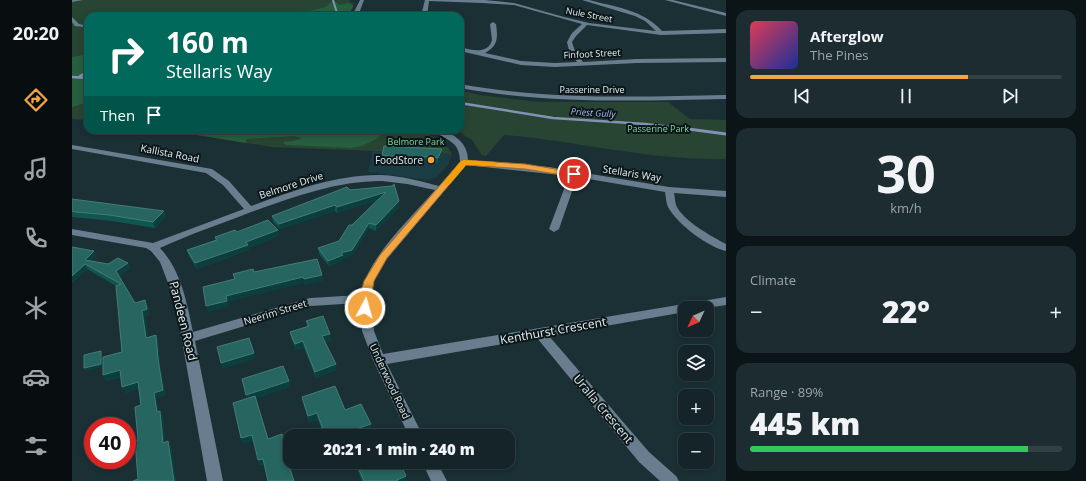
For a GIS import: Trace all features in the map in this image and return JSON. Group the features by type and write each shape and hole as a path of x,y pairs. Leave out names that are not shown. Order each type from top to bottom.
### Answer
{"street":[{"path":"72,1 81,0"},
{"path":"357,12 362,0"},
{"path":"425,12 427,0"},
{"name":"Nule Street","path":"427,0 514,4 586,24 623,30 661,33 726,31"},
{"path":"584,0 644,18 657,26 661,33"},
{"path":"667,0 726,15"},
{"path":"72,19 77,25 82,26"},
{"path":"478,54 493,45 496,40 493,24"},
{"path":"582,64 571,51 569,42 573,34 586,24"},
{"name":"Finfoot Street","path":"464,50 521,63 555,65 637,61 726,60"},
{"name":"Passerine Drive","path":"464,87 511,95 569,99 726,97"},
{"path":"444,134 453,138 461,146 465,154 464,162"},
{"name":"Kallista Road","path":"72,147 209,172 226,183 250,210"},
{"name":"Stellaris Way","path":"464,162 525,167 669,190 726,194"},
{"name":"Underwood Road","path":"413,429 379,360 368,330 365,299 369,281 383,257 464,162"},
{"path":"554,229 574,174"},
{"name":"Belmore Drive","path":"153,247 176,236 311,189 354,179 385,178 441,189"},
{"path":"669,190 672,205 676,213 686,222 726,248"},
{"path":"72,232 153,247"},
{"name":"Pandeen Road","path":"153,247 160,254 174,281 189,338 215,481"},
{"name":"Neerim Street","path":"189,338 310,302 365,299"},
{"path":"721,301 726,309"},
{"name":"Kenthurst Crescent","path":"379,360 721,301"},
{"name":"Uralla Crescent","path":"540,333 644,458 671,481"},
{"path":"433,469 439,481"}],"shaded area":[{"path":"372,151 452,154 448,165 436,178 428,180 368,172"}],"green space":[{"path":"72,0 350,0 349,2 357,3 314,12 84,12 84,120 72,119"},
{"path":"332,1 339,5 348,3 353,5 350,12 305,12 326,7"},
{"path":"84,55 84,103 72,107 72,57"},
{"name":"Passerine Park","path":"464,91 479,95 539,102 668,102 690,119 726,120 726,159 698,159 642,154 504,135 486,156 482,155 472,140 462,134 464,134"},
{"path":"190,134 383,134 362,146 351,148 286,145 283,142 302,138 295,136 246,139 246,143"},
{"name":"Belmore Park","path":"192,134 427,134 442,142 452,154 272,147"}],"building":[{"path":"384,146 442,149 438,158 419,156 417,159 382,155"},
{"path":"394,184 399,201 376,225 369,223 352,250 341,253 343,255 328,261 318,248 339,241 349,225 352,225 386,192 337,207 335,205 279,224 272,216 347,187 350,190 392,186"},
{"path":"72,199 164,211 153,222 109,215 76,212 72,211"},
{"path":"268,220 278,230 246,242 248,245 195,263 187,250 217,240 215,237 235,230 237,232"},
{"path":"72,247 94,251 85,260 108,264 118,258 128,263 116,271 135,303 145,300 147,309 142,311 146,338 156,335 163,390 154,393 157,412 160,411 163,443 168,441 174,481 133,481 138,479 136,441 138,440 135,407 141,405 138,382 122,387 120,370 103,375 103,357 122,352 116,286 121,284 85,264 72,276"},
{"path":"317,259 322,275 304,279 303,277 226,296 227,301 206,306 203,287 235,279 233,274 253,269 254,272"},
{"path":"323,316 330,334 322,336 336,364 315,372 303,341 295,344 290,332 309,326 306,321"},
{"path":"249,338 254,353 221,363 217,347"},
{"path":"101,351 101,364 84,368 84,355"},
{"path":"283,366 289,381 246,395 242,379"},
{"path":"335,386 345,410 361,404 371,424 360,429 323,429 317,413 308,416 302,397"},
{"path":"255,396 268,439 282,434 283,469 290,469 294,481 268,481 263,459 258,460 252,435 241,438 233,403"},
{"path":"359,469 403,469 406,476 397,480 398,481 364,481"}],"waterway":[{"path":"333,0 337,12"},
{"name":"Priest Gully","path":"80,76 84,74"},
{"name":"Priest Gully","path":"72,77 84,78"},
{"name":"Priest Gully","path":"464,104 553,118 678,128"},
{"name":"Priest Gully","path":"673,127 678,128"},
{"name":"Priest Gully","path":"678,128 726,134"}],"slow traffic":[{"path":"447,183 464,162 494,164"}],"place":[{"name":"FoodStore","path":"431,160"}],"route":[{"path":"365,308 366,290 369,281 383,257 464,162 525,167 574,174"}]}
